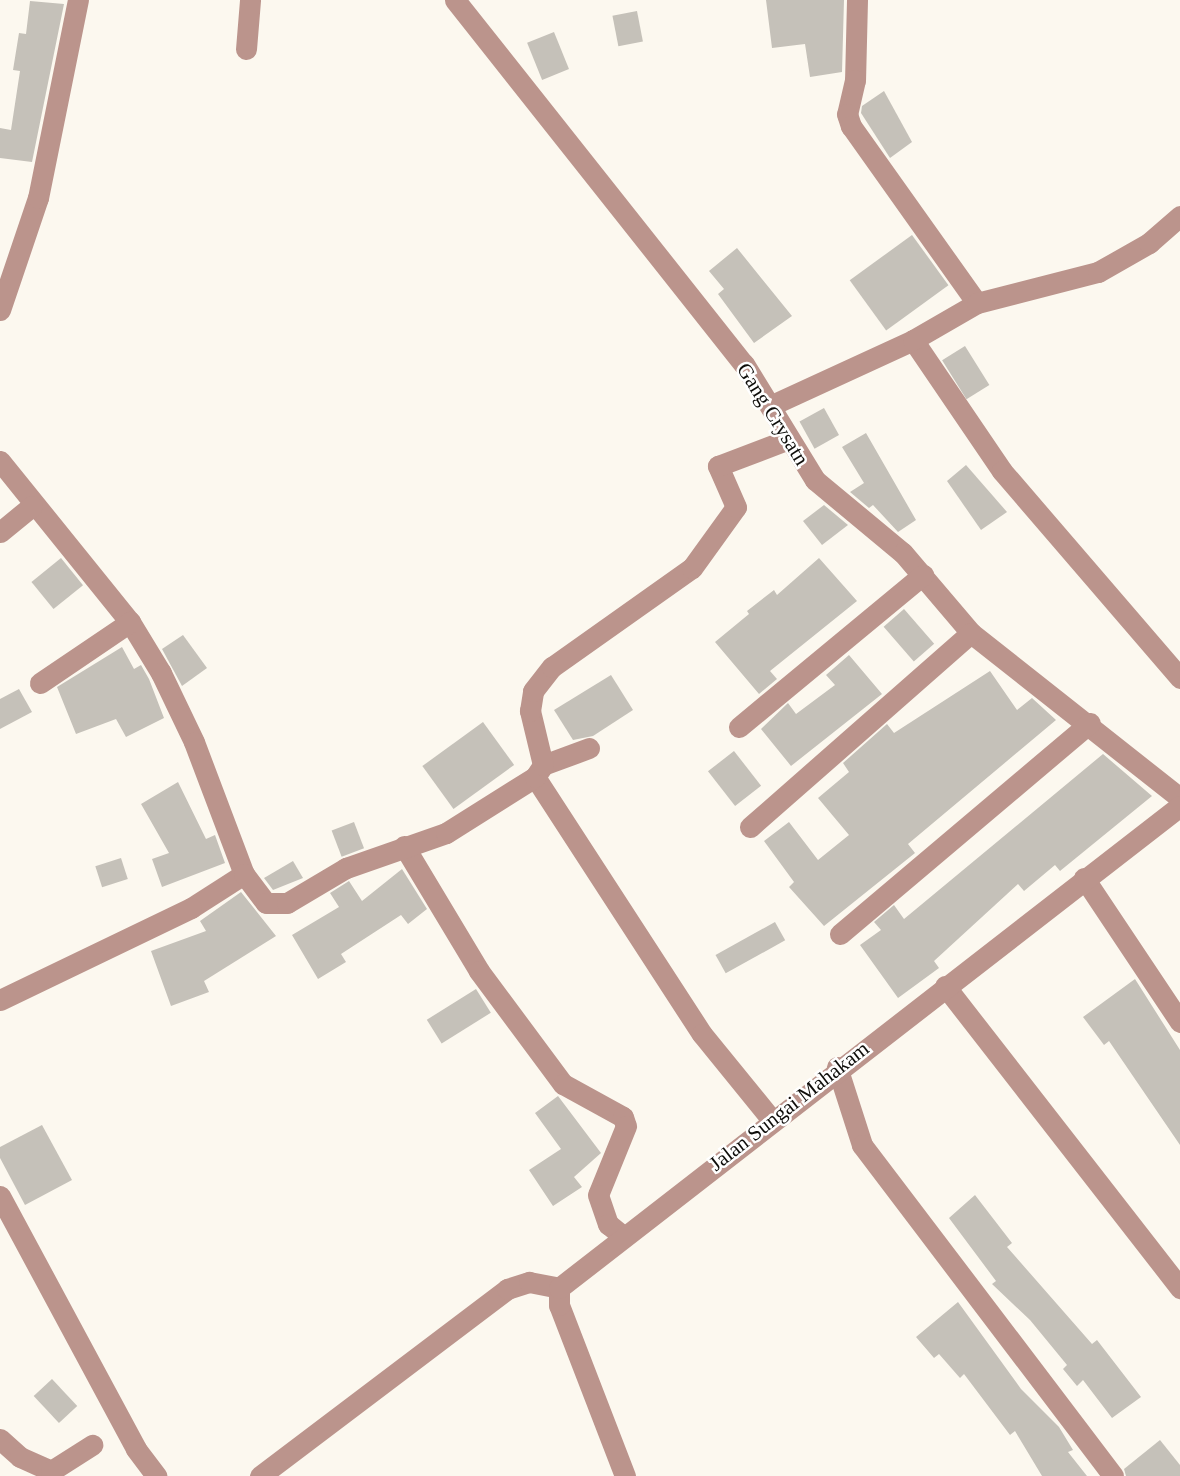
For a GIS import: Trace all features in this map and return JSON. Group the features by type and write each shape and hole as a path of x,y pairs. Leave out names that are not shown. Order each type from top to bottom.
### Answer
{"street":[{"path":"0,310 38,198 78,0"},
{"path":"246,49 250,0"},
{"name":"Gang Crysatn","path":"455,0 772,405 789,439 823,488 923,575 971,633 1090,723 1180,798"},
{"path":"857,0 855,80 847,114 851,126 977,303"},
{"path":"772,405 913,340 977,303 1098,272 1149,243 1180,216"},
{"path":"913,340 1002,471 1180,678"},
{"path":"772,1119 702,1034 539,771 530,711 533,691 552,667 700,559 736,507 718,466 789,439"},
{"path":"0,461 32,506 130,622 194,742 244,874 266,902 276,905 346,868 446,833 539,771 589,748"},
{"path":"0,532 32,506"},
{"path":"739,727 923,575"},
{"path":"40,683 130,622"},
{"path":"750,827 971,633"},
{"path":"841,934 1090,723"},
{"name":"Jalan Sungai Mahakam","path":"559,1287 837,1067 1180,806"},
{"path":"404,846 479,971 563,1084 623,1117 626,1126 598,1195 608,1224 623,1236"},
{"path":"0,1000 191,908 244,874"},
{"path":"1084,878 1180,1022"},
{"path":"945,986 1180,1288"},
{"path":"837,1067 862,1145 1113,1476"},
{"path":"0,1196 136,1449 156,1476"},
{"path":"260,1476 507,1289 529,1282 559,1287 559,1305 625,1476"},
{"path":"0,1438 20,1457 51,1471 92,1445"}],"building":[{"path":"766,0 844,0 842,72 810,77 805,44 772,48"},
{"path":"30,1 64,4 32,162 0,158 0,128 11,130 20,71 13,70 19,33 26,34"},
{"path":"637,11 643,41 618,46 612,16"},
{"path":"554,32 569,69 542,80 527,43"},
{"path":"884,91 912,142 890,158 861,113 862,106"},
{"path":"912,235 948,285 886,330 850,280"},
{"path":"737,248 792,316 754,343 718,294 724,289 709,271"},
{"path":"965,346 989,385 966,399 942,360"},
{"path":"824,408 839,435 815,449 800,422"},
{"path":"866,433 916,520 898,532 873,505 869,508 850,492 864,483 842,447"},
{"path":"966,465 1007,512 981,530 947,481"},
{"path":"824,505 848,525 822,545 803,521"},
{"path":"61,558 83,585 53,609 31,582"},
{"path":"819,558 857,601 770,671 777,679 759,694 715,642 749,614 747,611 774,590 777,595"},
{"path":"904,609 934,644 914,661 884,627"},
{"path":"183,635 207,668 182,686 162,649"},
{"path":"122,647 134,669 141,665 164,718 126,737 116,719 76,734 57,687"},
{"path":"849,655 882,694 791,766 761,729 788,703 796,714 835,685 826,675"},
{"path":"990,671 1017,710 1032,698 1056,720 908,844 915,853 824,926 789,887 794,882 764,841 789,822 818,860 849,835 818,798 849,772 843,763 887,724 894,733"},
{"path":"611,675 633,710 593,736 573,740 554,710"},
{"path":"19,689 32,712 0,729 0,699"},
{"path":"483,722 514,765 453,809 422,766"},
{"path":"734,751 761,786 735,806 708,771"},
{"path":"1103,754 1152,796 1060,871 1055,865 1024,891 1018,884 934,961 939,968 898,998 860,945 881,930 874,922 894,905 904,919"},
{"path":"178,782 206,839 215,835 225,863 162,887 152,859 169,853 141,804"},
{"path":"354,822 364,848 342,857 332,831"},
{"path":"121,858 128,879 102,887 95,866"},
{"path":"293,861 303,878 273,890 264,878"},
{"path":"402,869 427,909 408,924 401,915 341,954 346,962 318,979 292,935 339,907 330,893 349,881 362,901"},
{"path":"241,892 276,936 204,981 209,992 171,1006 151,951 206,931 200,921"},
{"path":"775,922 785,940 726,973 716,955"},
{"path":"1135,979 1180,1050 1180,1145 1109,1041 1104,1045 1083,1017"},
{"path":"476,989 491,1013 442,1043 427,1020"},
{"path":"558,1096 601,1153 574,1177 582,1187 553,1206 529,1170 561,1149 535,1113"},
{"path":"42,1125 72,1180 25,1205 0,1158 0,1147"},
{"path":"975,1195 1012,1243 1007,1247 1092,1344 1097,1340 1141,1397 1112,1418 1083,1380 1077,1386 1063,1369 1067,1365 1030,1320 992,1284 996,1281 949,1218"},
{"path":"958,1302 1021,1389 1059,1427 1073,1450 1068,1452 1087,1476 1042,1476 1015,1431 1010,1435 964,1374 960,1378 939,1354 934,1358 916,1337"},
{"path":"52,1379 77,1406 59,1423 34,1396"},
{"path":"1160,1440 1180,1465 1180,1476 1126,1476 1124,1469"}]}
